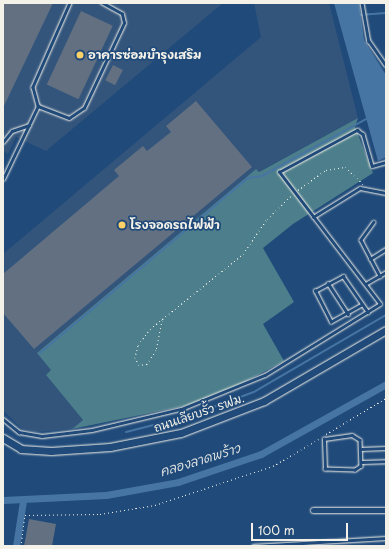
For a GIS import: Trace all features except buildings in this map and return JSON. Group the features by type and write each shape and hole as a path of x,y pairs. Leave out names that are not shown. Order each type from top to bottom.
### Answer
{"street":[{"name":"ถนนเลียบรั้ว รฟม.","path":"3,438 21,449 51,451 110,447 181,433 264,401 386,330"},
{"path":"313,510 386,510"}],"lane":[{"path":"3,179 38,106 34,80 70,3"},
{"path":"38,106 69,118 84,108 124,20 122,14 102,3"},
{"path":"362,3 369,41 386,66"},
{"path":"3,142 12,131 29,125"},
{"path":"3,419 19,432 42,436 92,430 184,408 259,378 380,304 367,283 313,217 279,172 357,130 363,134 372,166 386,162"},
{"path":"313,217 360,188 367,187 386,193"},
{"path":"374,222 361,240 370,260 380,276"},
{"path":"370,260 386,249"},
{"path":"367,283 386,272"},
{"path":"362,305 333,322 328,318 315,292 328,283 343,276 368,312"},
{"path":"328,283 348,314"},
{"path":"352,435 360,440 362,462 357,469 327,470 323,464 322,443 327,437 352,435"},
{"path":"361,449 386,448"},
{"path":"362,462 386,461"},
{"path":"253,546 386,538"}],"path":[{"path":"162,320 156,350 147,364 139,365 135,358 138,345 162,320 243,254 267,219 294,193 326,170 345,167 367,187"},
{"path":"21,546 25,515 100,514 155,505 219,486 273,466 386,398"}],"shaded area":[{"path":"3,3 223,3 46,151 16,137 8,154 3,151"},
{"path":"254,3 329,3 358,118 258,172 256,169 38,353 52,370 46,375 83,420 72,429 36,432 22,429 3,410 3,254 261,37"},
{"path":"334,3 359,3 364,40 386,75 386,157 378,161"}],"green space":[{"path":"358,118 355,127 373,173 293,224 263,248 294,302 263,324 284,361 218,396 184,406 72,429 83,420 46,375 51,370 37,353 256,169 259,172"}],"waterway":[{"path":"359,15 386,13"},
{"path":"40,353 248,178 262,176 366,119"},
{"path":"126,432 189,416 254,392 386,315"},
{"name":"คลองลาดพร้าว","path":"3,500 106,495 178,482 261,454 386,384"},
{"path":"16,546 23,501"}],"place":[{"name":"อาคารซ่อมบำรุงเสริม","path":"80,55"},
{"name":"โรงจอดรถไฟฟ้า","path":"122,225"}]}
